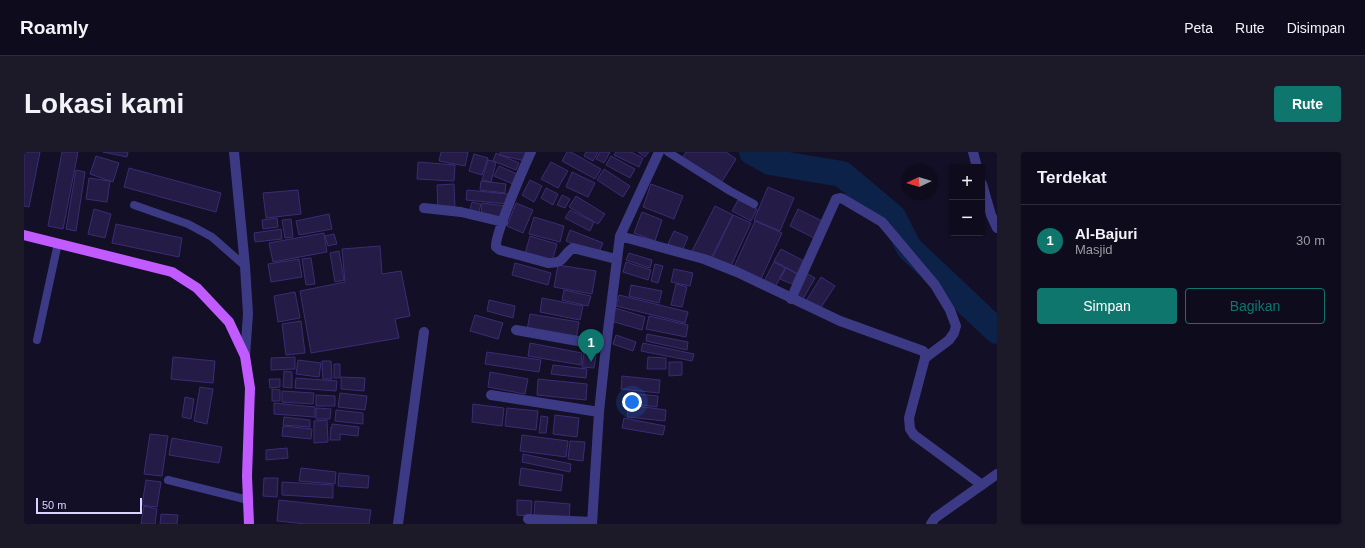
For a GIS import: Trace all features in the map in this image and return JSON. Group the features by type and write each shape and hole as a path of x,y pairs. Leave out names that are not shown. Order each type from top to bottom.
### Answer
{"main road":[{"path":"24,236 172,272 197,288 229,322 245,356 250,388 247,476 249,524"}],"street":[{"path":"234,152 237,171 248,314 245,356"},
{"path":"530,152 495,244 496,247 500,250 548,263 556,263 561,261 573,248 616,260"},
{"path":"973,152 976,164"},
{"path":"528,518 592,523 599,412 620,236 660,153"},
{"path":"985,194 991,215 997,228"},
{"path":"791,298 836,199 843,199 882,222 935,285 950,310 956,326 954,333 949,340 925,358"},
{"path":"424,208 461,212 503,222"},
{"path":"620,236 704,259 737,272 840,321 923,351 925,353 925,358 909,418 910,429 914,435 982,485"},
{"path":"516,330 606,346"},
{"path":"398,524 424,332"},
{"path":"491,395 599,412"},
{"path":"931,524 935,518 997,474"}],"lane":[{"path":"660,153 754,204"},
{"path":"134,205 188,224 212,237 245,266"},
{"path":"37,340 58,244"},
{"path":"168,480 248,500"}],"building":[{"path":"24,152 40,152 29,207 24,206"},
{"path":"62,152 78,152 63,229 48,226"},
{"path":"103,152 128,152 127,157"},
{"path":"441,152 468,152 465,166 439,161"},
{"path":"500,152 527,152 525,161 500,155"},
{"path":"567,152 571,152 601,169 595,179 562,161"},
{"path":"586,152 598,152 593,161 584,156"},
{"path":"600,152 610,152 604,163 596,159"},
{"path":"616,152 631,152 643,158 639,167 614,155"},
{"path":"638,152 649,152 645,157"},
{"path":"686,152 726,152 736,159 721,183 682,158"},
{"path":"496,153 519,163 516,170 493,161"},
{"path":"474,154 488,158 482,175 469,171"},
{"path":"96,156 119,163 113,182 90,174"},
{"path":"611,156 635,169 630,178 606,165"},
{"path":"488,160 496,162 491,182 482,180"},
{"path":"418,162 455,165 454,181 417,179"},
{"path":"551,162 568,171 558,188 541,179"},
{"path":"499,166 517,174 513,184 494,176"},
{"path":"129,168 221,193 216,212 124,187"},
{"path":"604,169 630,186 623,197 597,180"},
{"path":"76,170 85,172 76,231 66,229"},
{"path":"572,172 595,183 588,197 566,187"},
{"path":"89,178 110,181 107,202 86,199"},
{"path":"530,180 542,186 534,202 522,195"},
{"path":"481,181 506,184 505,193 480,190"},
{"path":"454,184 455,209 438,209 437,185"},
{"path":"651,184 683,196 674,219 643,207"},
{"path":"768,187 794,198 780,231 754,220"},
{"path":"546,188 558,194 553,205 541,198"},
{"path":"298,190 301,214 266,218 263,193"},
{"path":"467,190 508,194 507,204 466,200"},
{"path":"562,195 570,199 565,208 557,205"},
{"path":"576,196 605,214 598,224 569,207"},
{"path":"738,200 757,209 751,221 732,211"},
{"path":"472,202 481,204 478,215 469,213"},
{"path":"482,203 505,206 503,218 481,216"},
{"path":"516,203 533,210 523,233 507,226"},
{"path":"715,206 733,215 710,260 692,251"},
{"path":"94,209 111,214 105,238 88,234"},
{"path":"798,209 822,221 814,238 790,226"},
{"path":"570,210 594,222 590,231 565,218"},
{"path":"642,212 662,220 655,241 634,233"},
{"path":"329,214 332,229 299,235 296,221"},
{"path":"733,215 751,223 730,268 712,259"},
{"path":"534,217 564,226 560,242 529,234"},
{"path":"277,218 278,227 263,229 262,220"},
{"path":"291,219 293,237 285,238 282,220"},
{"path":"755,221 782,233 761,279 734,267"},
{"path":"116,224 182,238 179,257 112,243"},
{"path":"281,229 282,239 255,242 254,233"},
{"path":"570,230 603,243 598,254 566,241"},
{"path":"674,231 688,237 682,251 668,244"},
{"path":"324,233 327,252 273,262 269,243"},
{"path":"334,234 337,244 328,246 325,236"},
{"path":"530,236 557,244 552,262 525,254"},
{"path":"380,246 382,274 401,271 410,316 395,319 399,338 311,353 300,291 345,282 342,249"},
{"path":"781,249 804,261 798,274 774,261"},
{"path":"339,251 344,280 335,282 330,253"},
{"path":"629,253 652,260 650,268 626,260"},
{"path":"311,258 315,284 306,285 302,259"},
{"path":"299,259 302,277 271,282 268,264"},
{"path":"626,262 651,270 648,280 623,272"},
{"path":"774,262 785,268 774,289 763,283"},
{"path":"515,263 551,273 548,285 512,275"},
{"path":"655,264 663,266 658,283 651,281"},
{"path":"558,265 596,271 592,294 554,287"},
{"path":"786,268 797,274 792,284 780,279"},
{"path":"674,269 693,273 690,286 671,282"},
{"path":"806,273 815,278 803,299 794,294"},
{"path":"821,277 835,286 820,309 806,301"},
{"path":"676,284 687,287 682,307 671,305"},
{"path":"631,285 662,291 659,303 629,296"},
{"path":"564,290 591,296 588,306 562,300"},
{"path":"295,292 300,318 278,322 274,296"},
{"path":"619,295 688,312 685,323 616,306"},
{"path":"542,298 583,306 580,320 540,312"},
{"path":"489,300 515,306 513,318 487,311"},
{"path":"615,308 645,317 642,330 611,321"},
{"path":"530,314 579,322 576,339 527,330"},
{"path":"475,315 503,323 498,339 470,331"},
{"path":"649,316 688,325 686,337 646,329"},
{"path":"301,321 305,353 286,355 282,324"},
{"path":"647,334 688,342 687,350 646,341"},
{"path":"616,335 636,342 633,351 613,344"},
{"path":"530,343 582,353 581,365 528,356"},
{"path":"643,343 694,354 692,361 641,351"},
{"path":"487,352 541,360 539,372 485,364"},
{"path":"584,353 596,355 594,368 582,367"},
{"path":"173,357 215,361 213,383 171,379"},
{"path":"295,357 295,369 271,370 271,358"},
{"path":"648,357 666,358 666,369 647,369"},
{"path":"298,360 321,363 319,377 296,374"},
{"path":"322,361 331,361 332,379 323,379"},
{"path":"669,362 682,362 682,375 669,376"},
{"path":"334,364 340,364 340,378 334,378"},
{"path":"553,365 587,369 586,378 551,374"},
{"path":"284,371 292,372 292,388 283,387"},
{"path":"490,372 528,379 525,394 488,387"},
{"path":"622,376 660,380 659,393 621,389"},
{"path":"341,377 365,378 364,391 341,389"},
{"path":"296,378 337,381 336,391 295,388"},
{"path":"269,379 280,379 280,387 270,388"},
{"path":"538,379 587,384 586,400 537,395"},
{"path":"200,387 213,389 207,424 194,421"},
{"path":"272,389 280,390 280,401 272,401"},
{"path":"282,391 314,393 313,404 282,402"},
{"path":"340,393 367,396 365,410 338,407"},
{"path":"629,393 658,396 657,407 627,403"},
{"path":"316,395 335,396 335,406 316,406"},
{"path":"185,397 194,399 191,419 182,417"},
{"path":"274,403 315,407 315,417 274,414"},
{"path":"473,404 504,408 502,426 472,422"},
{"path":"629,405 666,410 665,421 627,417"},
{"path":"316,408 331,409 330,419 316,419"},
{"path":"507,408 538,411 536,430 505,426"},
{"path":"336,410 363,413 363,424 335,421"},
{"path":"555,415 579,418 577,437 553,434"},
{"path":"541,416 548,417 546,433 539,433"},
{"path":"284,417 310,420 310,427 283,425"},
{"path":"624,418 665,426 663,435 622,428"},
{"path":"327,420 328,442 314,443 314,421"},
{"path":"332,424 359,427 358,436 340,434 340,440 330,440"},
{"path":"283,426 312,429 311,439 282,436"},
{"path":"150,434 168,436 162,476 144,474"},
{"path":"522,435 568,441 566,457 520,451"},
{"path":"172,438 222,447 219,463 169,455"},
{"path":"570,441 585,442 583,461 568,459"},
{"path":"287,448 288,458 266,460 266,450"},
{"path":"523,454 571,464 570,472 522,462"},
{"path":"301,468 336,472 335,484 299,481"},
{"path":"521,468 563,475 561,491 519,485"},
{"path":"339,473 369,476 368,488 338,486"},
{"path":"264,478 278,478 277,497 263,496"},
{"path":"146,480 161,482 157,507 142,505"},
{"path":"282,482 333,485 333,498 282,495"},
{"path":"279,500 371,510 369,524 306,524 277,521"},
{"path":"517,500 532,501 531,516 517,515"},
{"path":"535,501 570,504 569,520 534,517"},
{"path":"144,506 157,509 155,524 141,524"},
{"path":"161,514 178,515 177,524 160,524"}],"waterway":[{"path":"752,152 770,162 842,174 893,217 909,248 997,331"}],"place":[{"name":"Al-Bajuri","path":"591,362"}]}
